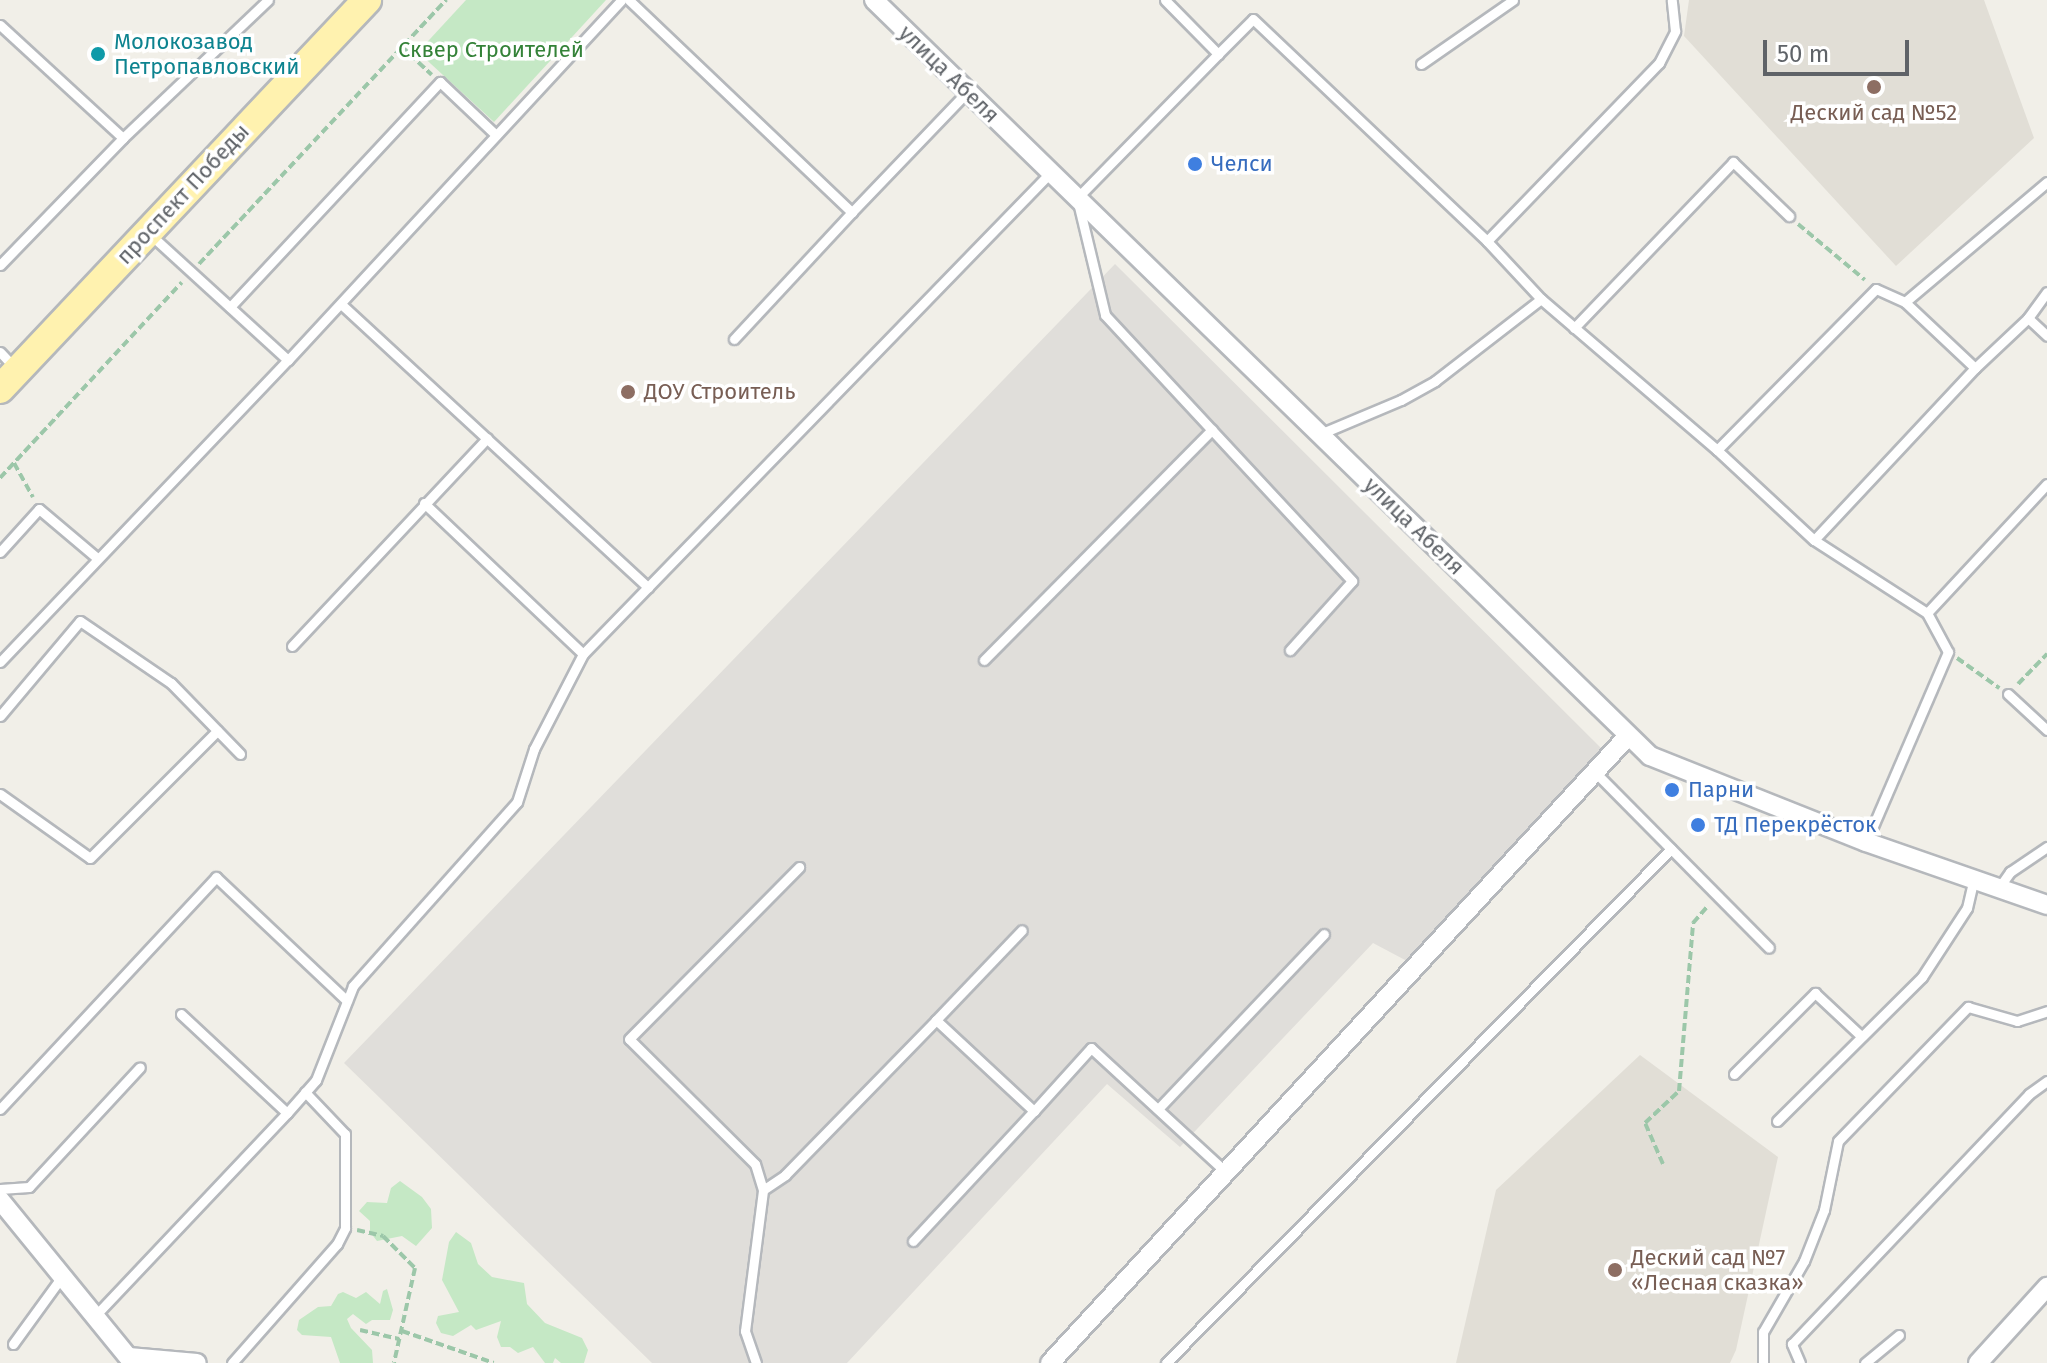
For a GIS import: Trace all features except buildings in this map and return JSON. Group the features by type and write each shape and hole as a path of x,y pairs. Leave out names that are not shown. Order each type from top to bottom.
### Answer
{"main road":[{"name":"проспект Победы","path":"6,371 147,231 367,0"}],"street":[{"name":"улица Абеля","path":"874,0 1650,756 1866,842 2047,905"},
{"path":"1051,1363 1628,736"},
{"path":"0,1200 93,1318 131,1360 197,1363"},
{"path":"1978,1363 2047,1287"}],"lane":[{"path":"0,265 123,138 268,0"},
{"path":"0,662 341,304 621,0"},
{"path":"629,0 852,212"},
{"path":"1165,0 1218,54"},
{"path":"1421,64 1513,0"},
{"path":"1487,241 1659,63 1675,31 1672,0"},
{"path":"1290,650 1352,581 1105,315 1077,198 1253,19 1487,241 1541,299 1717,450 1814,540 1927,613 1948,652 1866,842"},
{"path":"0,25 123,138"},
{"path":"230,307 440,82 496,135"},
{"path":"734,339 967,92"},
{"path":"1574,328 1733,162 1789,216"},
{"path":"93,1318 316,1080 353,986 517,802 534,749 583,654 1050,173"},
{"path":"1905,302 2047,182"},
{"path":"147,231 288,360"},
{"path":"1717,450 1876,289 1905,302 1975,368"},
{"path":"1814,540 1975,368 2028,318 2047,292"},
{"path":"1320,434 1427,386 1541,299"},
{"path":"341,304 648,587"},
{"path":"2028,318 2047,336"},
{"path":"984,660 1212,430"},
{"path":"292,646 487,438"},
{"path":"1927,613 2047,484"},
{"path":"424,503 583,654"},
{"path":"0,552 39,509 97,558"},
{"path":"0,716 80,621 171,683 240,754"},
{"path":"2008,694 2047,730"},
{"path":"0,794 90,858 217,731"},
{"path":"1595,772 1769,948"},
{"path":"1998,889 2010,872 2047,847"},
{"path":"1166,1363 1671,849"},
{"path":"756,1363 745,1331 763,1190 755,1164 629,1039 799,867"},
{"path":"0,1109 216,877 347,1001"},
{"path":"1777,1121 1922,977 1967,908 1973,881"},
{"path":"763,1190 785,1175 1022,930"},
{"path":"1158,1109 1324,934"},
{"path":"1734,1074 1815,993 1861,1036"},
{"path":"1763,1363 1763,1332 1809,1248 1824,1210 1838,1141 1968,1007 2017,1021 2047,1011"},
{"path":"181,1014 287,1113"},
{"path":"936,1020 1034,1111"},
{"path":"913,1241 1091,1048 1226,1172"},
{"path":"0,1189 29,1187 140,1067"},
{"path":"1800,1363 1792,1344 2029,1094 2047,1081"},
{"path":"232,1363 337,1244 345,1228 345,1134 305,1092"},
{"path":"13,1344 61,1278"},
{"path":"1865,1363 1899,1335"}],"path":[{"path":"0,478 446,0"},
{"path":"401,46 440,82"},
{"path":"1789,216 1876,289"},
{"path":"14,463 39,509"},
{"path":"1948,652 2008,694 2047,654"},
{"path":"1663,1164 1645,1123 1679,1091 1693,923 1717,895"},
{"path":"345,1228 383,1236 415,1268 394,1363"},
{"path":"360,1330 399,1339"},
{"path":"401,1330 494,1363"}],"shaded area":[{"name":"Деский сад №52","path":"1689,0 1984,0 2034,138 1896,266 1684,36"},
{"path":"1115,264 1602,749 1407,961 1373,943 1180,1147 1107,1084 847,1363 652,1363 344,1063"},
{"name":"Деский сад №7 «Лесная сказка»","path":"1640,1055 1778,1157 1736,1350 1730,1363 1456,1363 1496,1190"}],"green space":[{"name":"Сквер Строителей","path":"466,0 606,0 494,122 418,52"},
{"path":"400,1181 422,1197 431,1209 432,1228 416,1246 402,1236 377,1241 370,1232 370,1221 359,1211 367,1202 387,1203 391,1188"},
{"path":"456,1232 471,1243 478,1264 492,1277 524,1283 527,1304 545,1323 582,1338 588,1350 584,1363 561,1363 555,1358 553,1363 545,1363 533,1347 518,1353 510,1347 501,1347 497,1337 501,1321 476,1330 471,1325 453,1336 441,1333 436,1323 438,1316 459,1312 442,1280 449,1242"},
{"path":"387,1289 393,1310 390,1320 372,1320 366,1324 353,1314 347,1319 351,1328 372,1350 373,1363 340,1363 331,1337 302,1335 297,1330 299,1320 318,1307 331,1306 338,1294 343,1292 356,1298 366,1292 380,1304 383,1291"}],"place":[{"name":"Молокозавод Петропавловский","path":"98,54"},
{"name":"Деский сад №52","path":"1874,87"},
{"name":"Челси","path":"1195,164"},
{"name":"ДОУ Строитель","path":"628,392"},
{"name":"Парни","path":"1672,790"},
{"name":"ТД Перекрёсток","path":"1698,825"},
{"name":"Деский сад №7 «Лесная сказка»","path":"1615,1270"}]}
